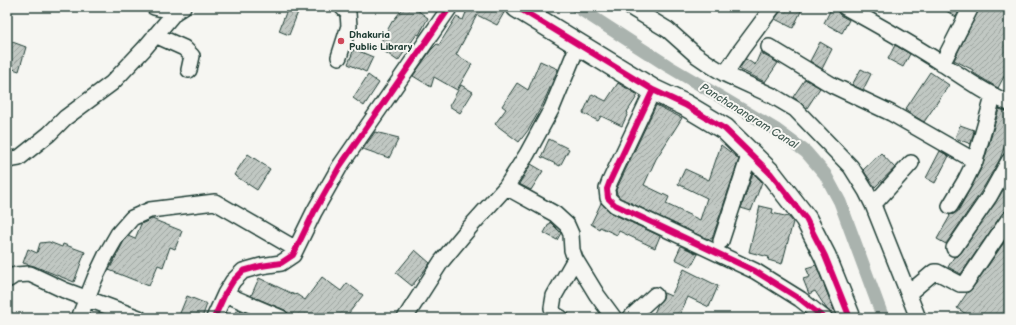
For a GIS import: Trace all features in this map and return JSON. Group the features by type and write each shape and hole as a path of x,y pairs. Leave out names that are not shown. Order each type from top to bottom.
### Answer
{"street":[{"path":"154,7 179,10"},
{"path":"339,57 350,26 348,12 342,7"},
{"path":"214,318 233,281 243,271 281,263 293,255 340,166 450,7"},
{"path":"517,7 654,90 685,105 725,129 771,174 806,219 825,256 850,318"},
{"path":"630,7 668,30 696,55 725,74 773,96 795,109 851,167 873,205 918,318"},
{"path":"725,74 741,50 774,7"},
{"path":"845,7 888,30 993,97 1009,103"},
{"path":"942,64 971,7"},
{"path":"7,160 19,158 49,134 65,118 112,83 179,10"},
{"path":"156,35 184,48 192,56 189,70"},
{"path":"405,318 441,262 506,187 527,154 552,108 578,45"},
{"path":"769,47 832,85 890,113 975,161"},
{"path":"654,90 610,181 607,189 608,198 615,205 755,271 800,299 824,318"},
{"path":"950,206 965,182 975,161 993,97"},
{"path":"721,241 750,153"},
{"path":"954,248 989,197 1009,161"},
{"path":"873,205 911,162"},
{"path":"506,187 554,214 567,225 571,234 572,250 575,259 597,295 614,318"},
{"path":"79,318 86,298 107,253 118,234 132,218 150,210 215,202 296,250"},
{"path":"909,293 934,272 937,272 960,284 965,284 1009,219"},
{"path":"556,317 552,308 554,296 575,259"},
{"path":"10,280 15,275 30,274 64,290 139,318"},
{"path":"225,294 281,318"},
{"path":"630,318 655,295"}],"building":[{"path":"288,7 300,7 289,35 279,31"},
{"path":"404,7 413,7 428,18 419,35 417,34 398,61 378,47 393,20"},
{"path":"461,7 496,7 505,11 497,25 477,15 456,55 472,64 457,90 434,77 431,87 413,76 431,50 437,44 439,45 456,17 463,20 467,10"},
{"path":"782,7 803,7 793,28 775,19"},
{"path":"832,7 836,7 840,15 849,20 842,33 824,23"},
{"path":"940,7 961,7 956,17"},
{"path":"980,7 1004,7 1009,10 1009,67 998,88 972,72 973,70 954,60"},
{"path":"7,40 26,47 19,71 7,67"},
{"path":"820,42 832,49 822,69 810,61"},
{"path":"895,45 910,54 903,67 888,59"},
{"path":"354,49 373,57 366,72 348,64"},
{"path":"761,51 764,55 778,63 765,82 739,69 746,59 755,65"},
{"path":"540,61 558,69 543,104 529,129 519,142 495,124 506,109 502,106 517,83 528,90"},
{"path":"861,69 871,74 863,90 852,85"},
{"path":"930,72 949,85 924,122 905,110"},
{"path":"368,75 379,83 364,106 353,98"},
{"path":"805,79 820,88 807,108 793,97"},
{"path":"618,83 638,95 627,112 628,113 622,126 601,116 598,121 583,113 592,94 606,101"},
{"path":"461,85 473,92 460,113 449,106"},
{"path":"656,105 682,118 656,159 644,185 669,197 666,204 700,220 707,198 678,184 685,169 709,180 721,145 739,159 712,239 705,238 620,198 617,194 616,190"},
{"path":"999,109 1009,112 1009,134 1000,159 981,192 946,244 937,239 950,216 949,215 958,211 983,165"},
{"path":"960,125 974,130 971,144 955,138"},
{"path":"375,132 399,138 389,158 363,149"},
{"path":"549,139 569,149 560,166 541,157"},
{"path":"940,151 949,156 935,183 926,178"},
{"path":"881,153 895,168 875,187 863,170"},
{"path":"248,154 270,169 257,190 234,175"},
{"path":"531,164 543,171 531,190 519,184"},
{"path":"753,173 762,182 751,211 741,208"},
{"path":"1009,180 1009,210 1002,214 961,274 948,267 954,257 961,253 996,202"},
{"path":"601,203 611,213 660,236 655,248 619,231 617,235 600,227 599,229 591,224"},
{"path":"760,206 773,209 772,213 789,217 793,222 782,264 768,260 769,257 749,252"},
{"path":"152,219 182,231 175,249 170,247 163,267 158,265 149,286 109,270 125,239 128,236 135,239 141,224"},
{"path":"550,222 561,233 557,240 544,233"},
{"path":"1009,235 1009,318 972,318 957,308"},
{"path":"49,242 62,247 63,244 85,252 74,282 23,263 28,249 37,253 40,243"},
{"path":"681,246 698,254 691,267 675,259"},
{"path":"415,250 430,263 412,286 396,273"},
{"path":"816,265 837,318 833,318 832,314 826,308 815,291 809,294 803,279 810,277 806,268"},
{"path":"684,269 718,286 709,307 688,297 678,318 652,318 658,304 663,298 664,293 671,296"},
{"path":"322,277 341,291 347,283 363,295 345,318 290,318 285,310 251,296 259,278 295,295 296,294 305,300"},
{"path":"187,296 207,304 202,318 178,318"},
{"path":"237,309 258,318 233,318"}],"waterway":[{"name":"Panchanangram Canal","path":"577,7 668,66 775,129 806,152 825,174 840,202 883,318"}],"cycle path":[{"path":"214,318 233,281 243,271 281,263 293,255 314,212 340,166 450,7"},
{"path":"517,7 653,90 685,105 725,129 771,174 806,219 825,256 850,318"},
{"path":"653,90 610,181 607,189 608,198 615,205 755,271 800,299 824,318"}],"place":[{"name":"Dhakuria Public Library","path":"341,41"}]}
